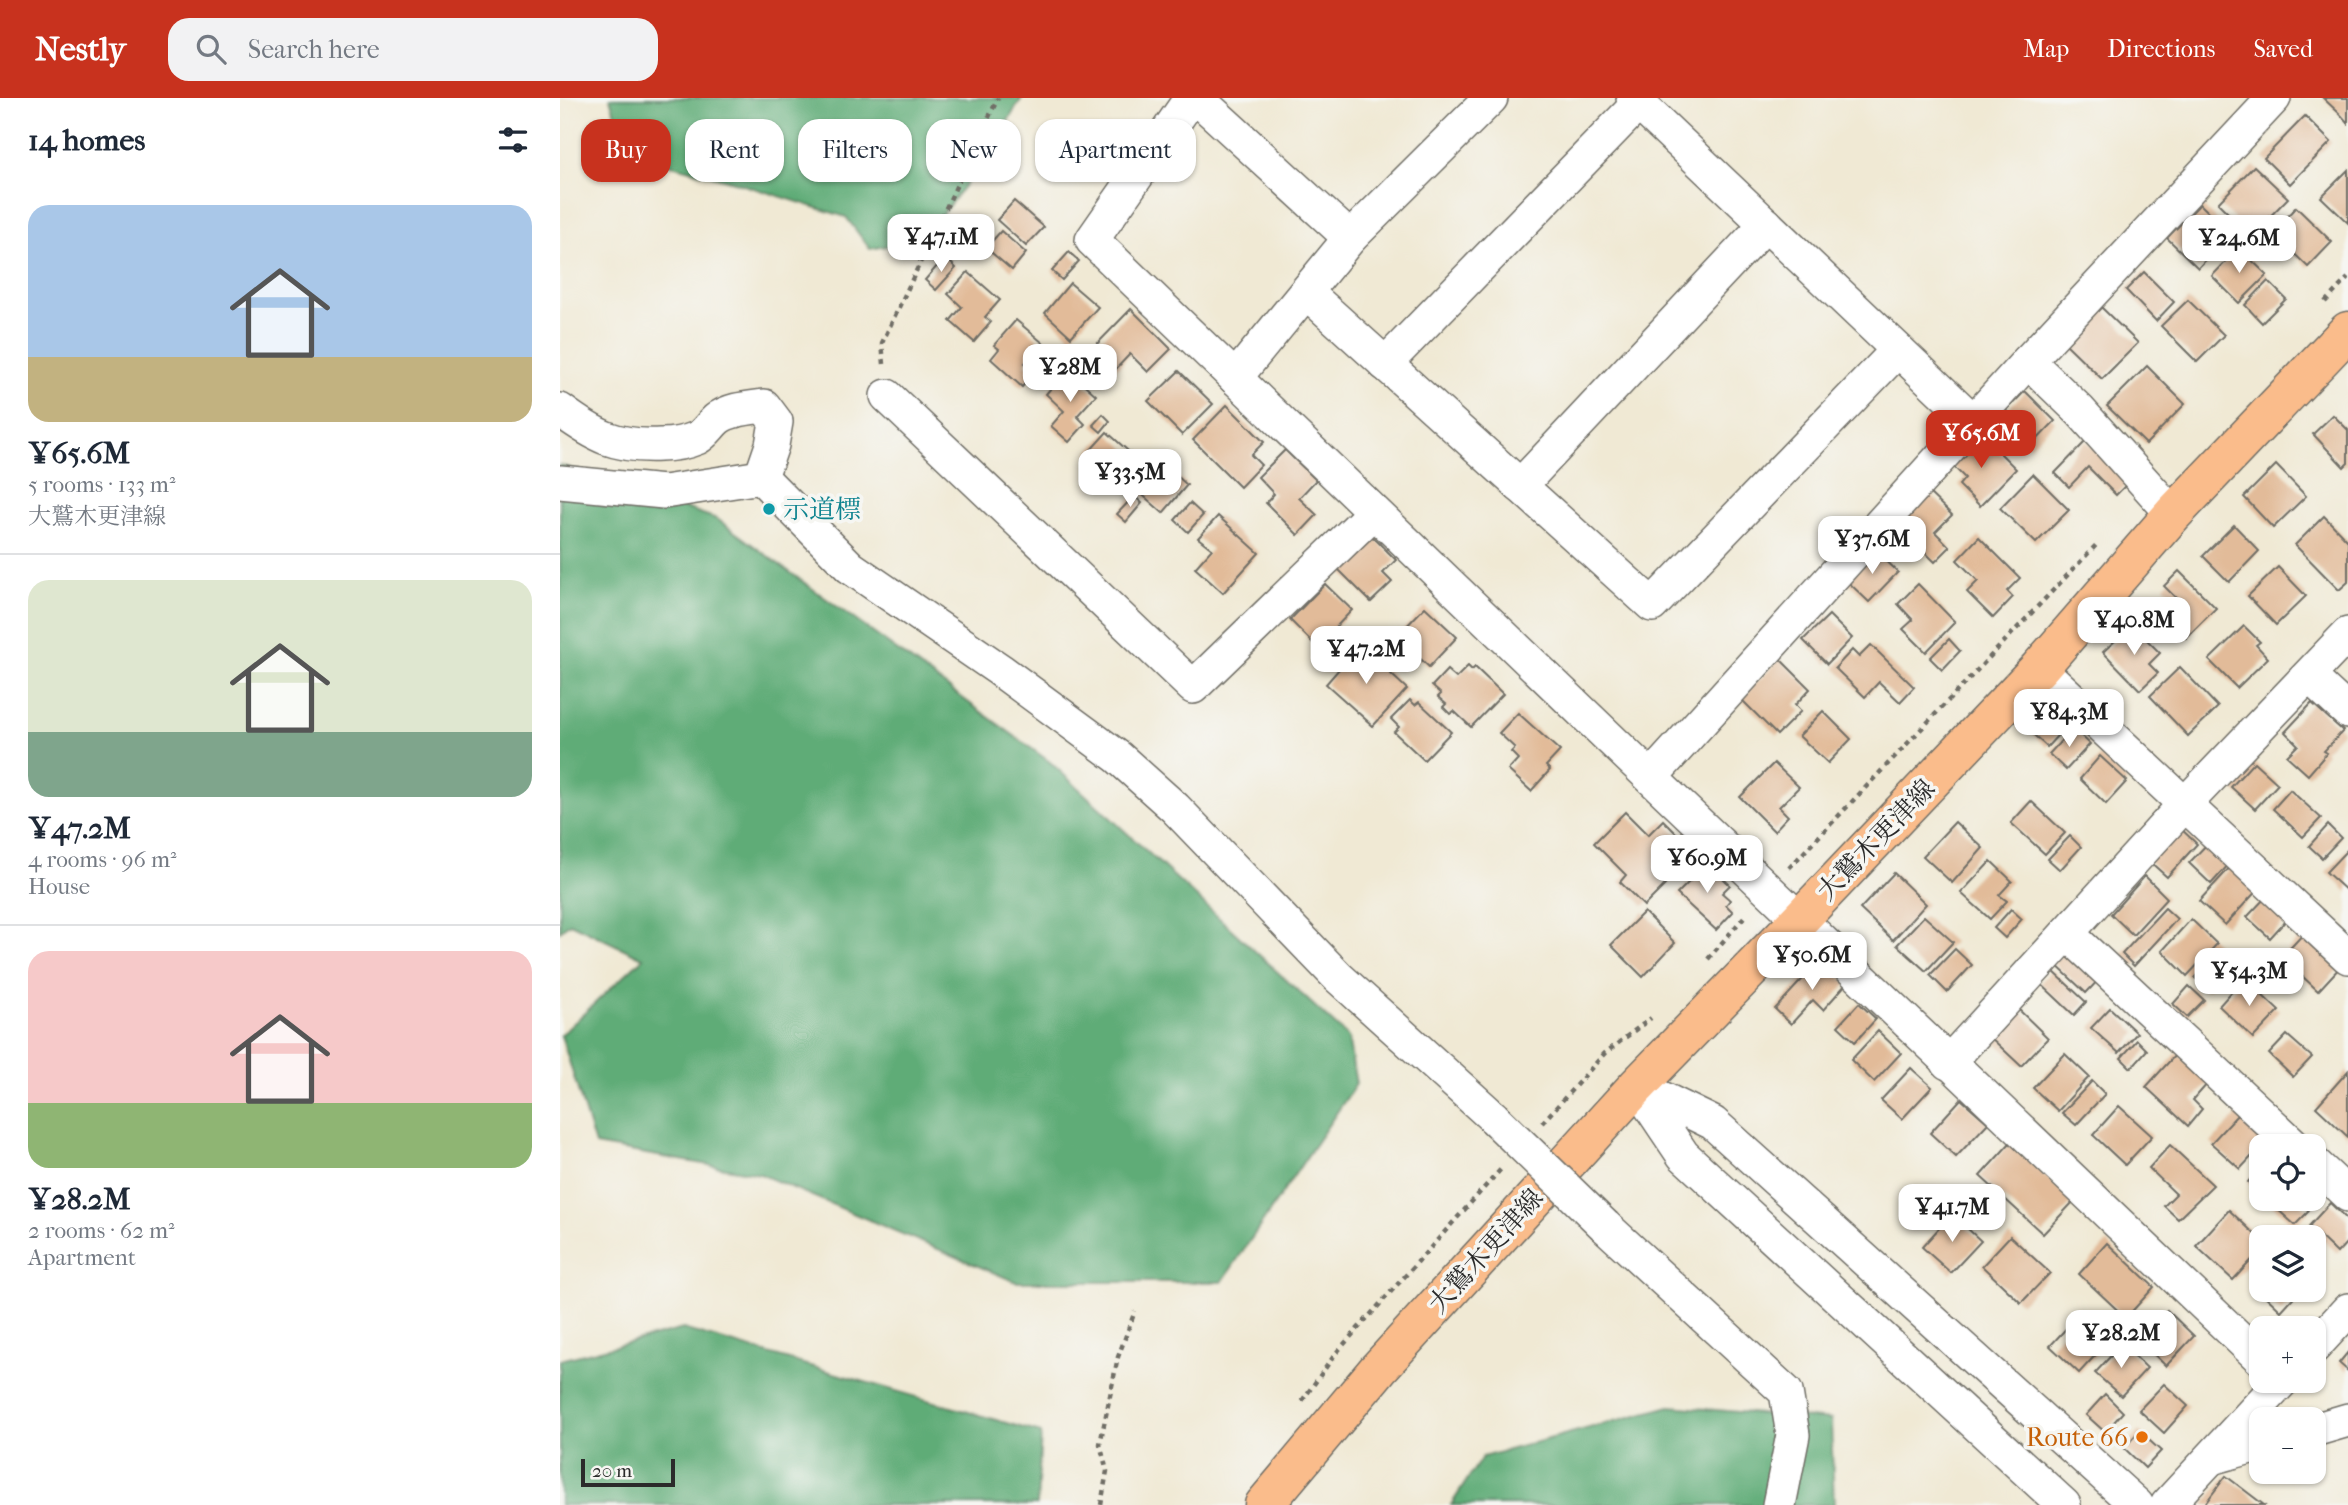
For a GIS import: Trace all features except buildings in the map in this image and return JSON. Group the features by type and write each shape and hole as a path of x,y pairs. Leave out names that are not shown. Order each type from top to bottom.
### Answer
{"main road":[{"name":"大鷲木更津線","path":"1264,1505 1379,1368 1637,1086 2039,668 2173,514 2348,331"}],"street":[{"path":"1191,98 1092,240 1798,921 2249,1348"},
{"path":"1197,98 1350,238"},
{"path":"1651,777 2028,361 2274,98"},
{"path":"1385,364 1636,101 1974,422"},
{"path":"1235,378 1350,238 1472,104"},
{"path":"1520,486 1766,224"},
{"path":"1306,292 1652,605 1899,350"},
{"path":"2028,361 2080,411 2173,514"},
{"path":"887,396 1193,687 1374,512"},
{"path":"560,410 606,439 643,446 675,444 699,437 719,417 742,409 764,406 776,422 772,445 761,477"},
{"path":"560,482 664,492 761,477"},
{"path":"761,477 850,567 1000,670 1118,757 1175,808 1338,977 1494,1118 1605,1226 1786,1392 1793,1434 1779,1505"},
{"path":"1948,1063 2185,804 2348,634"},
{"path":"2039,668 2348,957"},
{"path":"2309,676 2348,712"},
{"path":"2067,933 2282,1134"},
{"path":"1637,1086 1684,1156 2064,1505"},
{"path":"1637,1086 1713,1123 2137,1505"},
{"path":"2326,1174 2348,1195"},
{"path":"2326,1334 2348,1310"},
{"path":"2167,1505 2271,1393"},
{"path":"2326,1426 2348,1420"},
{"path":"2211,1458 2249,1447"}],"path":[{"path":"887,396 882,343 998,98"},
{"path":"1788,868 2104,536"},
{"path":"1540,1126 1605,1053 1660,1011"},
{"path":"1297,1408 1336,1353 1503,1167"},
{"path":"1101,1505 1107,1472 1100,1444 1118,1357 1135,1311"}],"green space":[{"path":"610,98 1022,98 1009,119 926,119 926,182 967,182 923,239 870,249 846,217 734,182 784,182 784,119 685,119 685,169 671,165 671,119 616,119"},
{"path":"560,465 717,519 1050,762 1348,1037 1356,1084 1222,1282 1016,1282 760,1174 595,1145 561,1035 643,958 570,923 560,931"},
{"path":"683,1329 1041,1433 1037,1505 560,1505 560,1360"},
{"path":"1670,1406 1831,1420 1834,1505 1451,1505 1482,1457"}],"place":[{"name":"示道標","path":"769,509"},
{"name":"Route 66","path":"2142,1437"}]}
